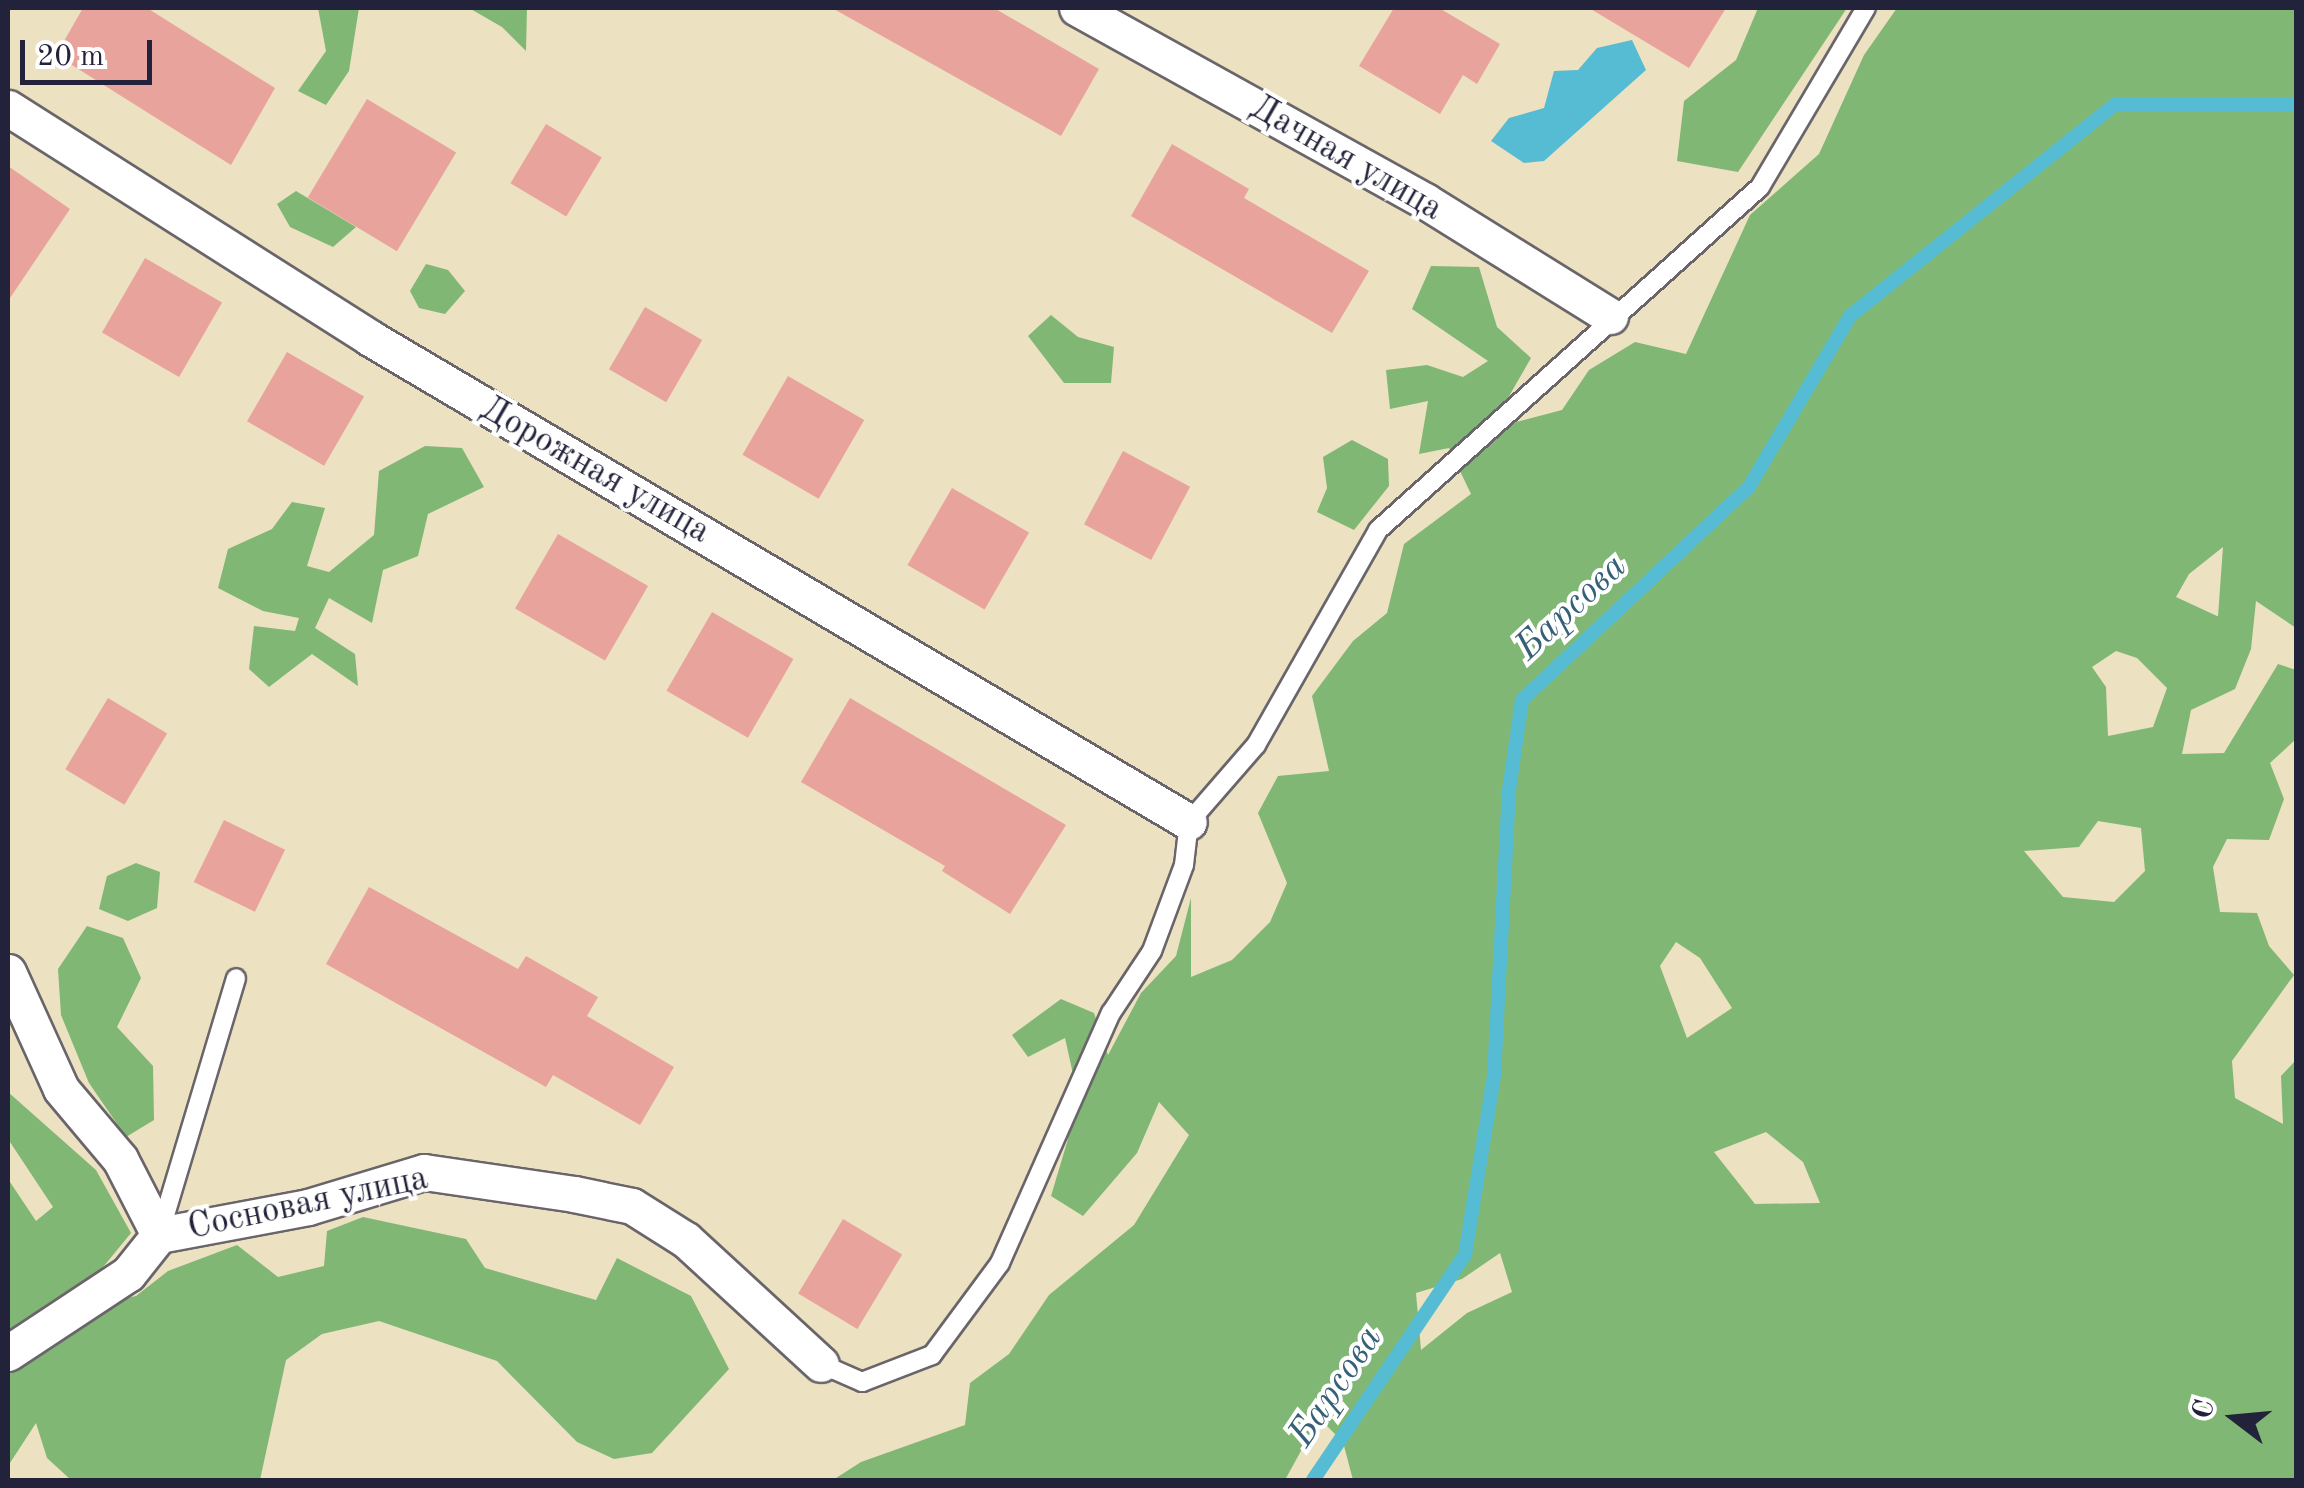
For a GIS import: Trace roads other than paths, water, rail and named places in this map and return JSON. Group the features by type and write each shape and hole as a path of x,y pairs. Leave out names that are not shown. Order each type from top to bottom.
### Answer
{"street":[{"name":"Дачная улица","path":"1077,8 1425,202 1610,316"},
{"name":"Дорожная улица","path":"8,108 370,338 1190,822"},
{"name":"Сосновая улица","path":"8,972 61,1089 120,1159 160,1235 308,1207 424,1172 574,1194 632,1206 686,1240 821,1364"},
{"path":"8,1353 128,1274 160,1235"}],"lane":[{"path":"821,1364 862,1382 932,1356 1000,1263 1111,1013 1152,950 1184,864 1190,822 1256,746 1378,530 1499,425 1610,316 1760,187 1866,8"},
{"path":"160,1235 236,978"}],"water":[{"path":"1632,40 1646,70 1544,161 1524,163 1491,141 1509,118 1544,108 1554,71 1578,70 1597,48"}],"waterway":[{"name":"Барсова","path":"1313,1480 1465,1255 1494,1076 1509,790 1522,700 1749,487 1850,316 2116,104 2296,104"}]}
